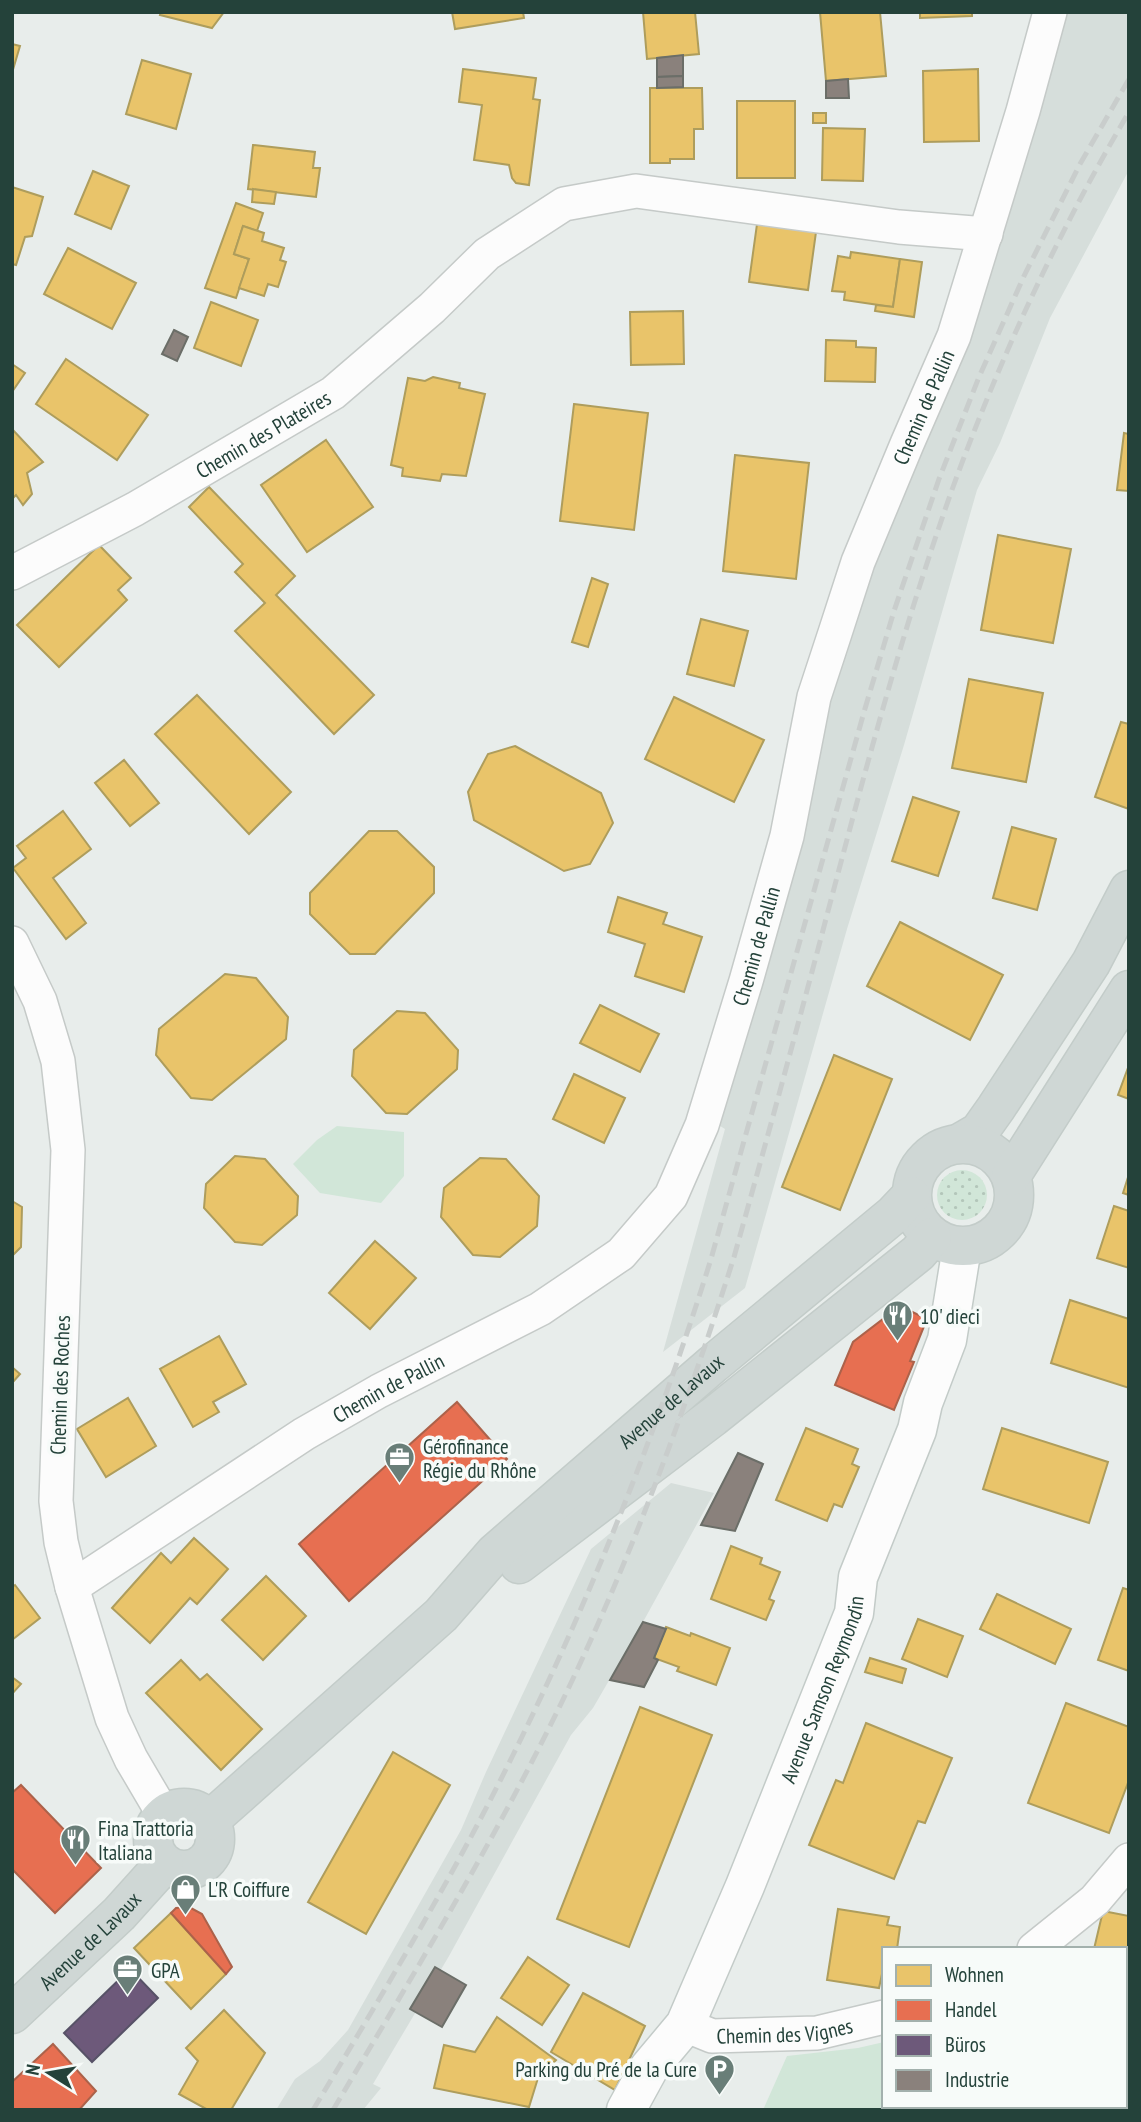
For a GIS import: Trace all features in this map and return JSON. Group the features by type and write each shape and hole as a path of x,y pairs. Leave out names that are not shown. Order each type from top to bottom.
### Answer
{"main road":[{"path":"960,1143 979,1132 996,1108 1091,963 1129,890"},
{"path":"1011,1176 1129,990"},
{"path":"960,1143 976,1145 1003,1162 1011,1176 1013,1210 1006,1225 993,1237 978,1245 947,1242 920,1226 911,1196 913,1181 925,1160 945,1146 960,1143"},
{"name":"Avenue de Lavaux","path":"209,1821 441,1615 495,1553 713,1364 893,1215 911,1196"},
{"name":"Avenue de Lavaux","path":"441,1615 492,1584 713,1417 918,1253 947,1242"},
{"path":"183,1808 202,1814 209,1821 215,1840 208,1859 190,1870 180,1871 164,1864 156,1852 153,1832 164,1815 183,1808"},
{"name":"Avenue de Lavaux","path":"12,2014 119,1914 164,1864"}],"street":[{"name":"Chemin de Pallin","path":"72,1587 304,1434 379,1391 540,1309 621,1254 671,1196 702,1125 788,836 814,697 858,562 954,336 1023,111 1050,12"},
{"name":"Chemin des Plateires","path":"12,573 135,509 333,393 432,308 487,254 564,204 636,191 899,227 986,234"},
{"name":"Chemin des Roches","path":"12,943 40,1001 58,1061 68,1150 56,1501 61,1542 112,1718 131,1759 164,1815"},
{"name":"Avenue Samson Reymondin","path":"626,2110 649,2068 685,2025 745,1886 853,1613 858,1577 917,1430 923,1404 947,1340 947,1242"},
{"path":"1036,1947 1095,1900 1129,1860"},
{"name":"Chemin des Vignes","path":"685,2025 712,2036 817,2033 882,2017"}],"shaded area":[{"path":"1068,12 1129,12 1129,170 1050,318 1000,443 977,490 904,745 847,929 745,1288 663,1352 725,1129 709,1119 819,709 995,242"},
{"path":"671,1483 714,1493 643,1622 593,1708 571,1735 449,1956 373,2084 381,2088 363,2110 276,2110 295,2079 320,2061 348,2030 461,1830 591,1549"}],"green space":[{"path":"337,1126 404,1132 404,1176 381,1203 320,1193 293,1164 317,1140"},
{"path":"962,1170 980,1177 987,1195 980,1213 962,1220 944,1213 937,1195 944,1177"},
{"path":"882,2042 882,2108 957,2110 763,2110 787,2056"}],"building: Wohnen":[{"path":"161,12 224,12 212,28 160,15"},
{"path":"452,12 523,12 524,18 455,29"},
{"path":"643,12 695,12 699,54 647,59"},
{"path":"820,12 880,12 886,76 826,81"},
{"path":"920,12 972,12 972,16 920,18"},
{"path":"12,44 20,46 12,73"},
{"path":"142,60 191,74 176,129 126,114"},
{"path":"463,69 536,78 533,99 540,100 529,185 516,183 509,165 474,160 482,105 459,102"},
{"path":"978,69 979,141 924,142 923,71"},
{"path":"650,88 702,88 703,129 694,129 694,159 670,159 670,163 650,163"},
{"path":"737,101 795,101 795,178 737,178"},
{"path":"813,113 826,113 826,123 813,123"},
{"path":"823,128 865,129 863,181 822,180"},
{"path":"253,145 315,152 313,168 320,168 316,197 248,189"},
{"path":"93,171 129,186 111,229 75,214"},
{"path":"12,187 43,197 32,236 25,237 16,265 12,264"},
{"path":"253,189 276,192 274,204 252,202"},
{"path":"236,203 263,213 257,231 243,226 234,254 249,259 236,298 205,288"},
{"path":"757,224 816,232 808,290 749,282"},
{"path":"243,226 264,233 262,241 284,248 280,260 286,262 278,287 268,284 264,296 239,288 249,259 234,254"},
{"path":"68,248 136,283 112,329 44,294"},
{"path":"851,252 900,259 893,307 844,300 845,292 832,291 838,256 850,258"},
{"path":"900,259 922,262 914,317 875,311 876,305 893,307"},
{"path":"211,302 258,320 241,366 194,348"},
{"path":"683,311 684,364 631,365 630,312"},
{"path":"826,340 856,341 856,347 876,348 875,382 825,381"},
{"path":"66,359 148,415 117,460 36,404"},
{"path":"12,364 25,373 12,392"},
{"path":"433,377 460,383 459,388 485,394 466,476 442,474 440,481 402,476 403,468 391,465 408,378 425,381"},
{"path":"574,404 648,413 634,530 560,521"},
{"path":"12,429 43,462 27,473 32,494 23,505 16,495 12,499"},
{"path":"1124,433 1129,434 1129,491 1117,490"},
{"path":"326,440 373,507 307,552 261,485"},
{"path":"735,455 809,463 796,579 723,571"},
{"path":"209,487 295,576 276,595 374,695 334,734 235,631 265,603 235,572 243,564 189,507"},
{"path":"998,535 1071,549 1053,643 981,630"},
{"path":"99,545 131,578 118,590 127,600 59,667 17,625"},
{"path":"592,578 608,584 588,647 572,642"},
{"path":"701,619 748,631 734,686 687,674"},
{"path":"969,679 1043,693 1026,782 952,768"},
{"path":"197,695 291,792 249,834 155,734"},
{"path":"674,697 764,740 734,802 645,759"},
{"path":"1121,722 1129,724 1129,809 1095,797"},
{"path":"515,746 601,793 613,823 590,864 564,871 474,820 468,792 488,754"},
{"path":"124,760 159,803 130,826 95,783"},
{"path":"913,797 959,812 938,876 892,861"},
{"path":"63,811 91,849 53,878 86,923 66,939 13,868 26,858 17,846"},
{"path":"1012,827 1056,839 1037,910 993,898"},
{"path":"369,831 397,831 434,867 434,893 375,954 350,954 310,914 310,893"},
{"path":"618,897 667,913 663,924 702,937 684,992 635,976 645,944 608,932"},
{"path":"900,922 1003,975 970,1040 867,986"},
{"path":"225,974 256,978 288,1017 286,1039 212,1100 191,1098 156,1055 159,1029"},
{"path":"600,1005 659,1034 640,1072 580,1043"},
{"path":"397,1011 425,1013 458,1050 457,1069 407,1114 386,1113 352,1076 354,1050"},
{"path":"834,1055 892,1079 840,1210 782,1187"},
{"path":"1129,1065 1129,1099 1118,1095"},
{"path":"574,1074 625,1098 604,1143 553,1119"},
{"path":"235,1156 265,1159 298,1196 297,1215 262,1245 235,1242 204,1208 206,1184"},
{"path":"480,1158 506,1159 539,1196 537,1226 500,1257 473,1255 441,1217 444,1188"},
{"path":"1129,1174 1129,1195 1123,1193"},
{"path":"12,1201 22,1207 21,1247 12,1256"},
{"path":"1114,1206 1129,1211 1129,1268 1097,1258"},
{"path":"375,1241 416,1278 370,1329 329,1293"},
{"path":"1070,1300 1129,1319 1129,1388 1051,1363"},
{"path":"219,1336 246,1384 213,1402 219,1412 193,1427 160,1369"},
{"path":"12,1367 20,1374 12,1383"},
{"path":"128,1398 156,1446 106,1477 77,1429"},
{"path":"806,1428 858,1449 852,1464 859,1467 842,1507 834,1504 827,1521 776,1500"},
{"path":"1002,1428 1108,1462 1089,1523 983,1489"},
{"path":"194,1538 228,1569 197,1604 190,1598 150,1643 112,1608 161,1553 171,1563"},
{"path":"731,1546 762,1558 760,1564 780,1572 769,1599 774,1601 766,1620 711,1599"},
{"path":"266,1576 306,1616 263,1660 222,1620"},
{"path":"15,1585 40,1618 12,1640 12,1587"},
{"path":"1123,1588 1129,1590 1129,1671 1098,1660"},
{"path":"997,1594 1071,1629 1055,1664 980,1629"},
{"path":"918,1619 963,1636 947,1677 902,1659"},
{"path":"666,1627 730,1648 716,1685 677,1671 679,1667 654,1658"},
{"path":"870,1658 906,1669 902,1683 865,1672"},
{"path":"181,1660 200,1680 207,1674 262,1729 221,1770 146,1693"},
{"path":"12,1677 21,1684 12,1694"},
{"path":"1066,1703 1129,1727 1129,1780 1109,1833 1028,1803"},
{"path":"640,1707 712,1735 629,1947 557,1919"},
{"path":"866,1723 952,1758 925,1823 918,1821 894,1879 809,1845 836,1780 843,1783"},
{"path":"393,1752 450,1785 366,1934 308,1902"},
{"path":"838,1909 889,1917 887,1925 900,1927 897,1947 882,1947 879,1988 827,1980"},
{"path":"1103,1911 1129,1916 1129,1967 1127,1947 1094,1947"},
{"path":"171,1913 226,1974 191,2009 134,1948"},
{"path":"528,1957 569,1985 542,2025 501,1998"},
{"path":"583,1993 645,2026 615,2090 551,2052"},
{"path":"224,2010 265,2053 231,2110 208,2110 179,2094 198,2061 186,2048"},
{"path":"497,2017 556,2060 538,2078 529,2107 434,2088 444,2045 475,2052"}],"building: Handel":[{"path":"900,1306 927,1319 910,1361 914,1362 894,1410 835,1385 853,1342"},
{"path":"457,1402 507,1459 349,1601 299,1544"},
{"path":"21,1785 101,1868 55,1913 12,1869 12,1793"},
{"path":"189,1907 202,1914 232,1967 226,1974 171,1913 176,1908"},
{"path":"53,2044 96,2091 79,2110 12,2110 12,2082"}],"building: Büros":[{"path":"130,1969 158,1998 92,2062 64,2033"}],"building: Industrie":[{"path":"683,55 683,76 657,77 657,58"},
{"path":"683,76 683,87 657,88 657,77"},
{"path":"848,79 849,98 826,98 826,81"},
{"path":"174,330 188,337 177,361 162,354"},
{"path":"738,1453 763,1464 735,1531 701,1525"},
{"path":"643,1622 666,1629 654,1658 658,1660 644,1687 610,1680"},
{"path":"435,1967 466,1985 442,2027 410,2009"}],"railway":[{"path":"313,2110 417,1934 490,1800 570,1634 622,1511 669,1386 711,1259 864,712 894,611 939,479 979,377 1024,276 1080,164 1129,79"},
{"path":"333,2110 515,1794 570,1685 617,1581 679,1420 734,1257 886,700 953,487 990,391 1032,295 1129,112"}],"place":[{"name":"10' dieci","path":"897,1343"},
{"name":"Gérofinance Régie du Rhône","path":"400,1485"},
{"name":"Fina Trattoria Italiana","path":"75,1867"},
{"name":"L'R Coiffure","path":"185,1916"},
{"name":"GPA","path":"128,1997"},
{"name":"Parking du Pré de la Cure","path":"720,2096"}]}
